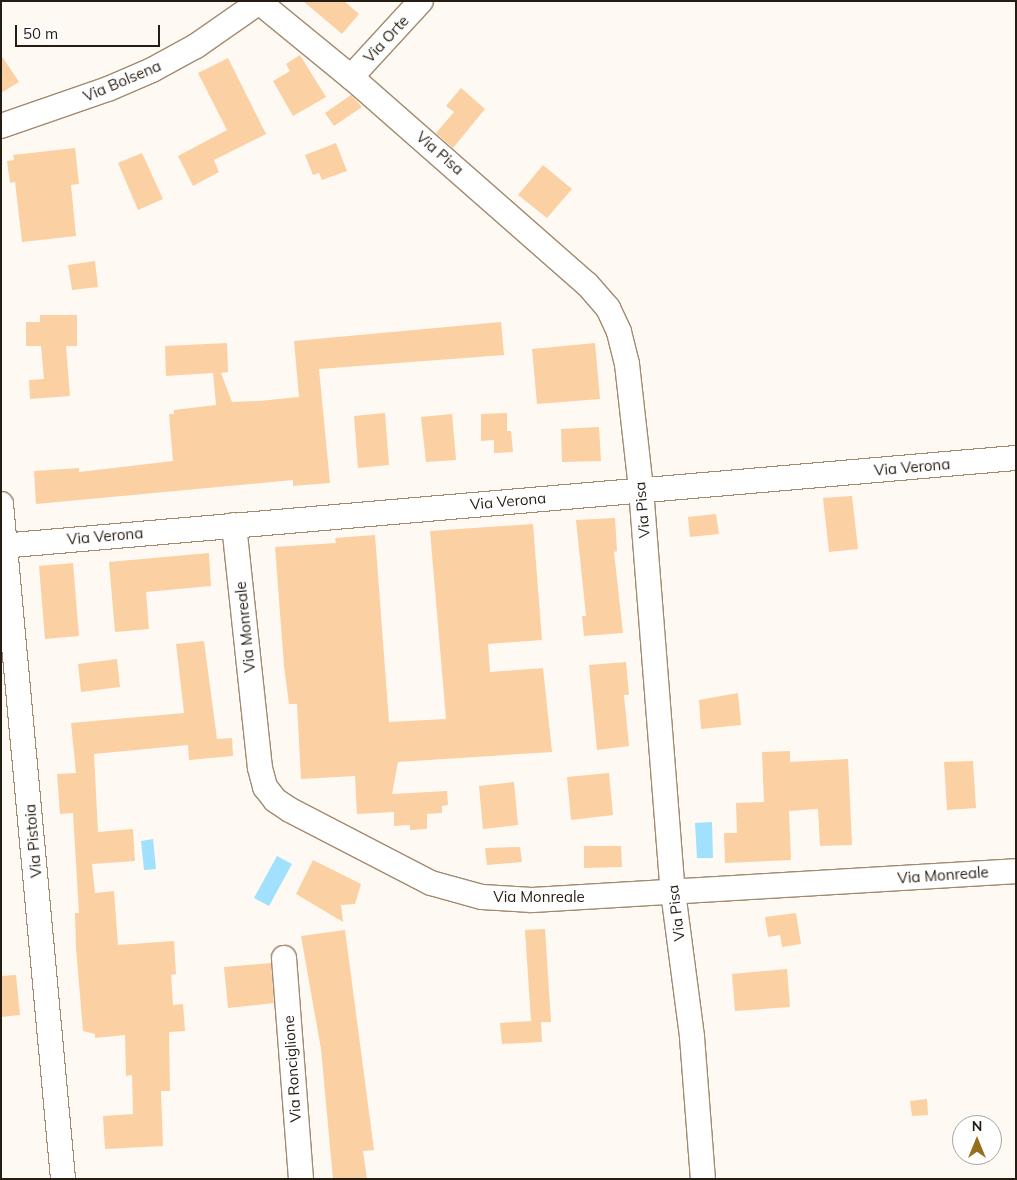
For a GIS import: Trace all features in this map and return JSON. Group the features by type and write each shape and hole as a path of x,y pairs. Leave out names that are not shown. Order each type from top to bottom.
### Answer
{"street":[{"name":"Via Orte","path":"351,76 421,1"},
{"name":"Via Pisa","path":"258,2 351,76 535,236 603,302 616,324 625,357 641,489 673,892 692,1037 703,1179"},
{"name":"Via Bolsena","path":"1,126 108,89 152,70 196,46 258,2"},
{"name":"Via Verona","path":"3,546 641,489 1016,458"},
{"name":"Via Pistoia","path":"1,504 3,546 16,644 64,1179"},
{"name":"Via Monreale","path":"234,525 260,773 275,800 419,877 470,895 532,900 1016,871"},
{"name":"Via Ronciglione","path":"284,958 301,1179"}],"water":[{"path":"712,822 713,858 697,858 695,823"},
{"path":"153,839 156,869 144,870 141,841"},
{"path":"277,856 292,864 269,906 254,898"}],"building":[{"path":"303,1 344,1 359,14 342,34"},
{"path":"1,55 19,82 1,93"},
{"path":"300,55 326,97 293,116 273,81 290,71 286,64"},
{"path":"228,58 266,134 214,160 219,172 193,186 178,156 227,130 198,73"},
{"path":"461,88 485,109 453,148 436,133 454,112 446,106"},
{"path":"351,95 362,107 334,126 325,113"},
{"path":"336,143 347,171 322,180 319,173 313,175 305,155"},
{"path":"75,148 79,184 71,185 76,236 22,242 15,182 10,183 7,161 14,160 13,155"},
{"path":"142,153 163,199 138,210 118,163"},
{"path":"543,165 572,189 547,218 518,195"},
{"path":"95,261 98,287 72,290 68,265"},
{"path":"40,315 77,315 77,346 66,346 70,396 30,399 29,380 44,379 41,346 26,346 26,322 40,322"},
{"path":"501,322 504,355 319,369 330,483 293,486 293,480 36,504 34,471 79,468 79,472 173,461 169,414 174,414 174,410 216,405 213,373 166,376 165,346 227,343 228,372 221,373 232,402 259,401 299,397 294,341"},
{"path":"595,343 600,399 537,404 532,349"},
{"path":"385,413 389,465 358,468 354,416"},
{"path":"507,413 507,431 511,431 513,452 494,453 494,440 481,441 481,414"},
{"path":"452,414 456,460 426,462 421,417"},
{"path":"599,427 601,461 562,462 561,429"},
{"path":"852,496 858,549 829,552 823,498"},
{"path":"716,514 719,534 690,537 688,517"},
{"path":"615,518 617,551 614,552 623,633 584,636 582,616 586,616 576,520"},
{"path":"533,524 542,640 488,644 490,672 543,668 552,752 398,762 392,794 447,791 448,805 442,806 442,813 427,814 427,829 410,830 410,825 394,826 394,812 357,814 355,776 301,779 297,704 289,704 284,666 275,547 336,543 335,538 375,535 389,722 446,719 430,531"},
{"path":"209,553 211,586 146,592 149,629 115,632 109,562"},
{"path":"73,563 79,636 45,639 39,566"},
{"path":"204,641 217,739 232,738 233,756 189,760 188,745 94,754 98,832 133,829 135,861 92,864 95,893 114,891 118,945 174,941 176,974 171,975 173,1005 183,1004 185,1031 169,1032 170,1091 161,1091 163,1146 105,1149 103,1116 133,1114 132,1075 126,1076 125,1035 95,1038 95,1034 83,1031 76,948 75,913 79,913 73,813 60,814 57,774 76,773 71,723 184,713 176,644"},
{"path":"117,659 120,687 81,692 78,664"},
{"path":"626,662 629,695 624,695 629,746 597,750 589,665"},
{"path":"738,693 741,725 701,729 699,700"},
{"path":"790,751 790,762 848,759 852,845 820,846 818,809 789,811 791,860 725,863 724,833 737,833 736,803 764,802 762,752"},
{"path":"973,761 976,808 947,810 944,762"},
{"path":"609,773 613,815 571,820 567,777"},
{"path":"514,782 518,825 483,829 479,786"},
{"path":"584,846 621,846 622,867 584,868"},
{"path":"520,847 522,862 487,865 485,848"},
{"path":"313,860 361,884 355,904 341,905 343,922 296,894"},
{"path":"796,913 801,944 782,947 780,935 768,937 765,917"},
{"path":"545,929 551,1022 541,1022 542,1042 502,1044 500,1023 531,1021 525,930"},
{"path":"345,930 374,1150 363,1151 367,1179 333,1179 321,1049 301,936"},
{"path":"271,963 274,1003 228,1008 224,967"},
{"path":"787,969 790,1007 735,1011 732,974"},
{"path":"16,975 20,1015 1,1017 1,976"},
{"path":"927,1099 928,1115 912,1116 910,1101"}]}
